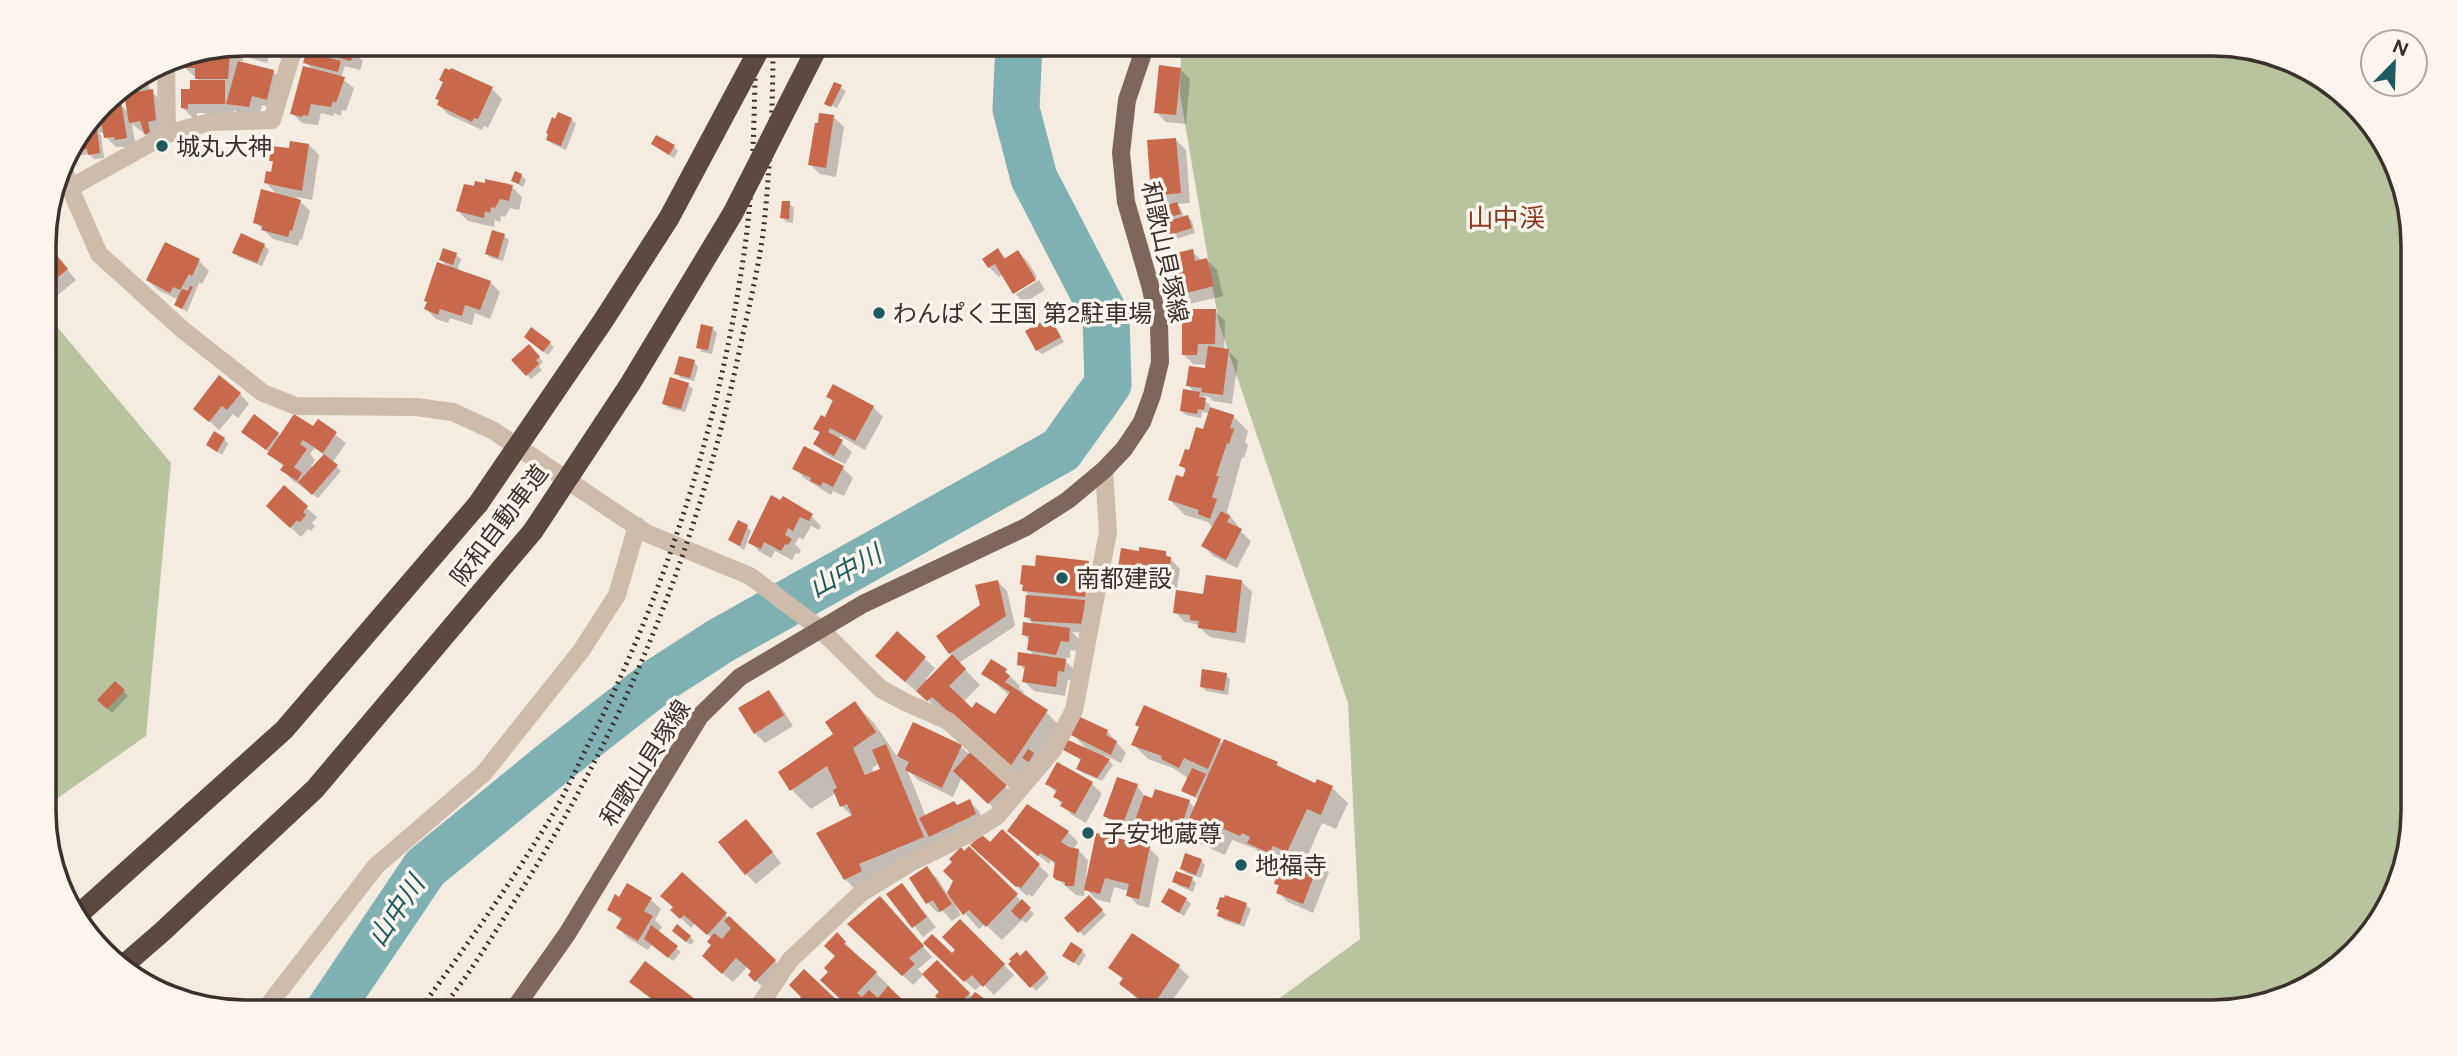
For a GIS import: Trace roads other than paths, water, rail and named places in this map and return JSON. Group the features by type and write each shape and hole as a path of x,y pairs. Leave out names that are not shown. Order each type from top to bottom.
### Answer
{"highway":[{"name":"阪和自動車道","path":"84,910 284,730 478,504 603,321 668,218 756,56"},
{"name":"阪和自動車道","path":"129,960 315,789 533,531 630,384 733,213 813,56"}],"main road":[{"name":"和歌山貝塚線","path":"521,1000 568,934 700,716 740,677 863,604 1026,527 1068,500 1104,470 1124,449 1142,422 1160,362 1159,325 1126,202 1122,153 1127,100 1142,56"}],"street":[{"path":"70,188 167,134 210,122 272,120 291,56"},
{"path":"166,73 167,134"},
{"path":"67,180 99,254 183,330 263,393 296,406 416,407 453,412 494,431 646,533 750,576 820,628 881,689 948,720 1023,787"},
{"path":"763,1000 790,960 860,893 997,816 1053,750 1074,710 1108,532 1104,470"},
{"path":"272,1000 376,866 484,773 581,652 617,596 637,526"}],"waterway":[{"name":"山中川","path":"336,1000 425,868 658,681 720,641 1061,450 1108,384 1106,317 1034,178 1016,109 1018,56"}],"railway":[{"path":"427,1000 490,911 557,807 618,682 668,559 707,433 736,304 751,191 756,56"},
{"path":"448,1000 561,825 596,759 657,624 683,554 725,411 759,260 769,163 773,56"}],"place":[{"name":"城丸大神","path":"162,146"},
{"name":"わんぱく王国 第2駐車場","path":"879,313"},
{"name":"南都建設","path":"1062,578"},
{"name":"子安地蔵尊","path":"1088,833"},
{"name":"地福寺","path":"1241,865"}],"district":[{"name":"山中渓","path":"1506,218"}]}
